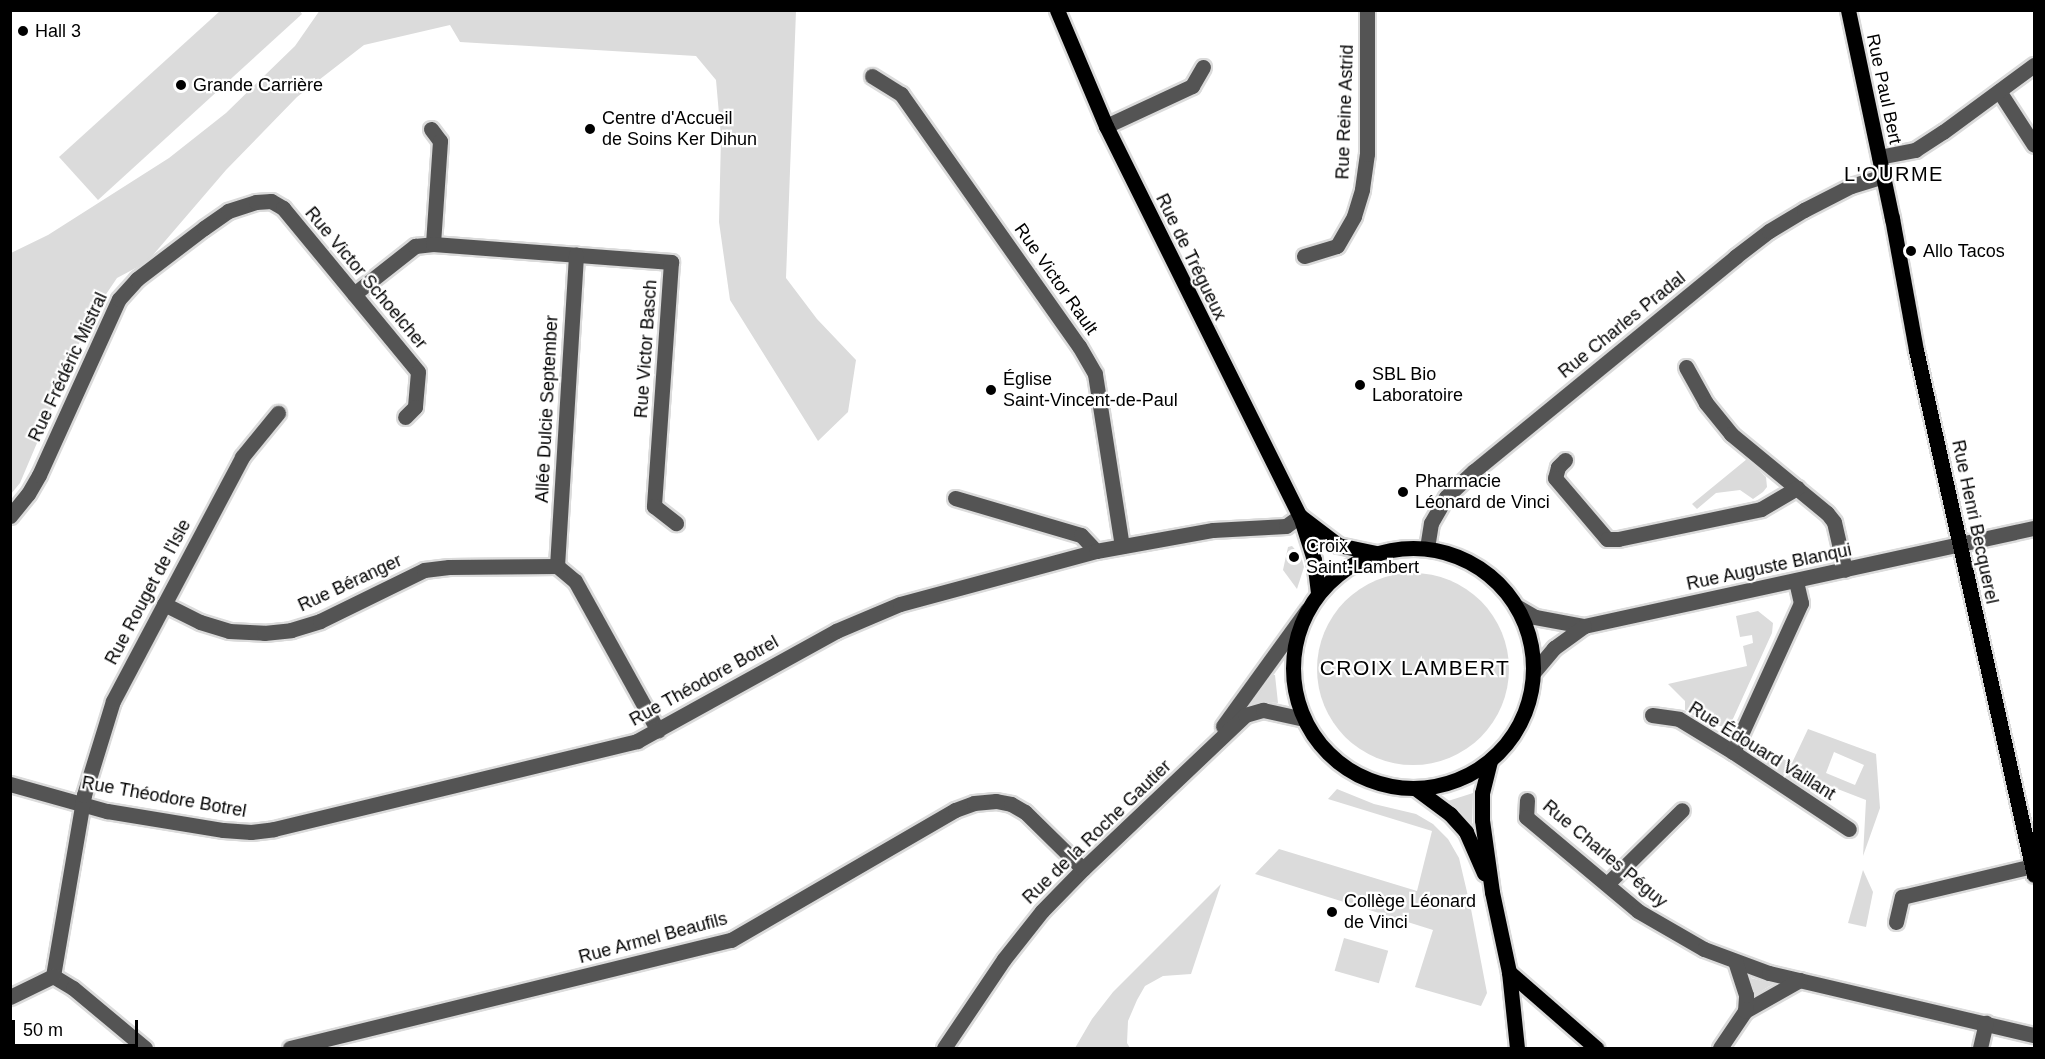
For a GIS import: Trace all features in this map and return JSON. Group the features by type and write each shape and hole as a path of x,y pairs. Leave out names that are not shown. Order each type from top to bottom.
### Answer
{"main road":[{"name":"Rue de Trégueux","path":"1057,10 1106,126 1300,516 1314,560 1318,593"},
{"name":"Rue Paul Bert","path":"1848,10 1883,176"},
{"name":"Rue Henri Becquerel","path":"1883,176 1916,350 2033,871"},
{"name":"Rue de Trégueux","path":"1300,516 1338,545 1376,553"},
{"path":"1401,548 1427,548 1462,558 1493,578 1516,606 1530,638 1533,673 1523,717 1507,743 1490,761 1456,780 1415,788 1367,779 1342,764 1320,744 1304,719 1293,683 1294,645 1307,610 1318,593 1344,569 1376,553 1401,548"},
{"path":"1490,761 1481,805 1492,892 1509,972 1517,1048"},
{"path":"1415,788 1450,814 1466,832 1492,892"},
{"path":"1509,972 1596,1048"}],"street":[{"name":"Rue Reine Astrid","path":"1304,256 1337,246 1353,216 1362,189 1367,154 1367,10"},
{"path":"1879,157 1915,150 2034,65"},
{"path":"1106,126 1192,86 1203,67"},
{"name":"Rue Victor Rault","path":"872,76 900,94 1079,346 1095,374 1122,546"},
{"path":"1999,90 2034,145"},
{"path":"431,129 440,141 432,244"},
{"name":"Rue Charles Pradal","path":"1427,548 1431,524 1446,498 1474,471 1735,257 1769,231 1804,210 1851,186 1883,176"},
{"name":"Rue Victor Schoelcher","path":"271,201 283,208 418,372 415,407 405,417"},
{"name":"Rue Frédéric Mistral","path":"10,516 28,494 39,474 119,299 136,279 228,211 256,202 271,201"},
{"path":"354,294 415,246 432,244 576,255"},
{"name":"Rue Victor Basch","path":"576,255 671,262 654,506 676,523"},
{"name":"Allée Dulcie September","path":"557,566 576,255"},
{"path":"1686,367 1706,403 1731,434 1827,513 1834,522 1845,570"},
{"name":"Rue Rouget de l'Isle","path":"53,976 83,805 113,701 242,458 278,413"},
{"path":"1565,460 1557,467 1555,478 1607,539 1618,539 1761,509 1797,488"},
{"path":"955,498 1081,536 1096,551"},
{"name":"Rue Théodore Botrel","path":"10,784 83,805 223,830 251,832 274,830 637,741 867,616 1096,551 1213,530 1286,526 1300,516"},
{"name":"Rue Auguste Blanqui","path":"1516,606 1535,617 1584,626 1961,546 2034,528"},
{"path":"557,566 575,581 658,731"},
{"name":"Rue Béranger","path":"164,604 200,622 229,631 264,633 291,630 320,621 424,570 449,567 557,566"},
{"path":"1733,752 1801,603 1796,581"},
{"path":"1196,764 1307,610"},
{"name":"Rue Auguste Blanqui","path":"1533,673 1554,648 1584,626"},
{"path":"1196,764 1245,715 1263,710 1304,719"},
{"name":"Rue Édouard Vaillant","path":"1652,715 1679,719 1733,752 1849,830"},
{"name":"Rue de la Roche Gautier","path":"944,1048 1022,935 1083,868 1196,764"},
{"name":"Rue Charles Péguy","path":"1527,800 1526,817 1638,910 1673,933 1735,962 1800,980 2034,1035"},
{"name":"Rue Armel Beaufils","path":"290,1048 730,940 955,810 974,803 996,801 1011,804 1025,812 1083,868"},
{"path":"1607,884 1682,810"},
{"path":"1896,922 1902,897 2033,871"},
{"path":"1735,962 1746,995 1745,1011"},
{"path":"10,997 53,976 73,988 145,1048"},
{"path":"1720,1048 1745,1011 1800,980"},
{"path":"1980,1048 1986,1023"}],"shaded area":[{"path":"320,10 796,11 786,278 817,319 856,360 848,412 818,441 730,300 719,222 721,137 716,80 696,56 460,42 450,25 364,45 297,97 226,170 147,262 117,278 90,318 20,483 11,494 11,253 48,235 169,158 226,113 295,46"},
{"name":"Grande Carrière","path":"220,11 300,11 302,14 98,200 59,157"},
{"path":"1747,459 1766,477 1767,487 1763,492 1753,499 1740,490 1716,493 1697,509 1692,504"},
{"path":"1292,546 1301,556 1304,567 1297,589 1283,570 1288,547"},
{"path":"1413,573 1450,580 1481,601 1502,632 1509,669 1502,706 1481,737 1450,758 1413,765 1376,758 1345,737 1324,706 1317,669 1324,632 1345,601 1376,580"},
{"path":"1758,611 1773,623 1772,633 1732,721 1725,726 1710,726 1685,710 1685,701 1668,684 1747,666 1743,646 1753,643 1752,635 1740,637 1736,616"},
{"path":"1270,675 1275,675 1278,703 1264,702 1245,708"},
{"path":"1808,729 1876,754 1880,808 1863,856 1866,800 1817,781 1809,792 1755,757 1745,746 1747,743 1792,763","holes":["1834,752 1864,765 1855,785 1826,773"]},
{"path":"1337,789 1374,804 1416,814 1433,824 1448,839 1459,858 1471,909 1487,993 1481,1006 1415,987 1433,930 1255,874 1279,849 1417,891 1432,831 1328,799"},
{"path":"1473,793 1472,829 1448,801"},
{"path":"1863,870 1873,892 1866,927 1848,923"},
{"path":"1221,884 1191,974 1163,976 1145,986 1128,1021 1127,1043 1130,1048 1075,1048 1092,1019 1113,992"},
{"path":"1344,938 1388,951 1379,983 1335,971"},
{"path":"1751,978 1773,984 1755,995"}],"place":[{"name":"Hall 3","path":"23,31"},
{"name":"Grande Carrière","path":"181,85"},
{"name":"Centre d'Accueil de Soins Ker Dihun","path":"590,129"},
{"name":"Allo Tacos","path":"1911,251"},
{"name":"SBL Bio Laboratoire","path":"1360,385"},
{"name":"Église Saint-Vincent-de-Paul","path":"991,390"},
{"name":"Pharmacie Léonard de Vinci","path":"1403,492"},
{"name":"Croix Saint-Lambert","path":"1294,557"},
{"name":"Collège Léonard de Vinci","path":"1332,912"}],"district":[{"name":"L'OURME","path":"1894,174"},
{"name":"CROIX LAMBERT","path":"1415,668"}]}
